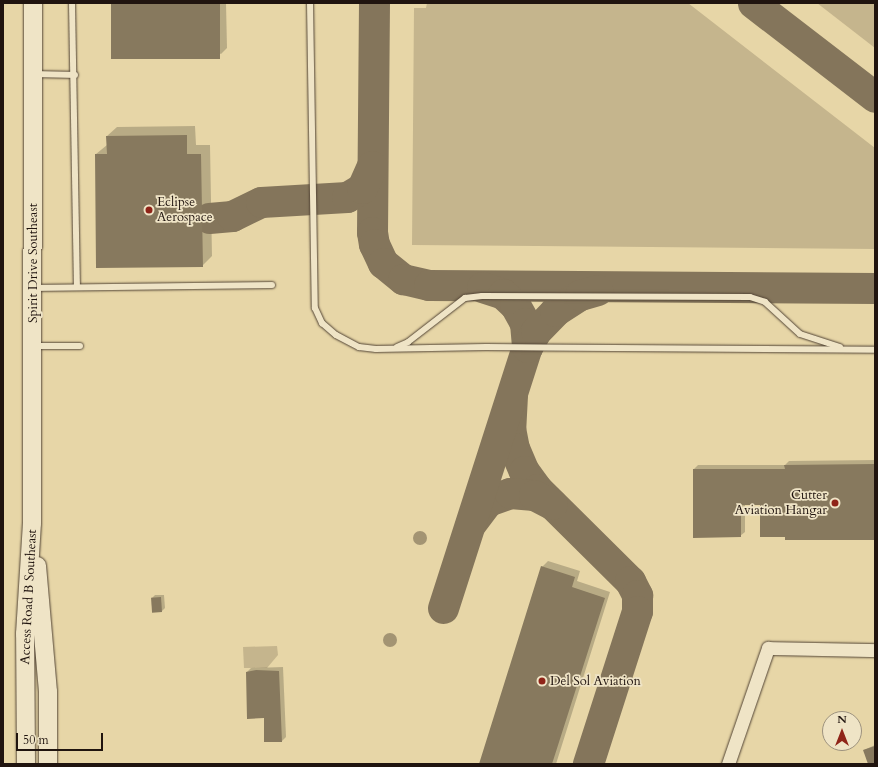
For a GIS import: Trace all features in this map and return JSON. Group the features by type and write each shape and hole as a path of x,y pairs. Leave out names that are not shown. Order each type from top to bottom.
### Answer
{"street":[{"name":"Spirit Drive Southeast","path":"32,523 34,3"},
{"name":"Access Road B Southeast","path":"32,523 48,692 48,764"},
{"name":"Access Road B Southeast","path":"26,764 26,627 32,523"},
{"path":"728,764 768,648 875,650"},
{"path":"48,692 57,722 57,764"}],"lane":[{"path":"72,3 75,75 77,286"},
{"path":"310,3 315,308 322,323 336,335 359,347 391,348 875,350"},
{"path":"33,74 75,75"},
{"path":"33,288 77,286 216,288 272,285"},
{"path":"391,348 408,342 466,298 482,296 750,297 765,302 800,334 835,347 860,350"},
{"path":"33,346 80,346"}],"shaded area":[{"path":"427,3 688,3 875,148 875,249 412,245 414,8 426,8"},
{"path":"817,3 875,3 875,48"},
{"path":"417,531 423,531 427,535 427,541 423,545 417,545 413,541 413,535"},
{"path":"390,633 395,635 397,640 395,645 390,647 385,645 383,640 385,635"},
{"path":"277,646 278,655 267,668 244,668 243,647"}],"building":[{"path":"111,3 220,3 220,59 111,59"},
{"name":"Eclipse Aerospace","path":"187,135 187,154 201,154 203,267 96,268 95,154 107,154 106,136"},
{"path":"875,464 875,540 785,540 785,537 760,537 760,505 741,505 741,537 693,538 693,469 785,469 784,465"},
{"name":"Del Sol Aviation","path":"541,566 575,577 572,587 605,598 552,764 479,764"},
{"path":"161,597 162,612 152,613 151,598"},
{"path":"256,670 279,671 282,742 264,742 264,718 247,719 246,672"},
{"path":"875,746 875,764 868,764 863,750"}],"taxiway":[{"path":"374,3 372,232 374,244 383,263 403,279 429,285 875,288"},
{"path":"753,3 875,97"},
{"path":"209,218 232,216 261,202 347,197 362,188 372,166"},
{"path":"482,287 503,294 515,305 525,323 527,347"},
{"path":"443,608 527,347 536,331 555,311 580,295 597,290"},
{"path":"512,395 510,428 514,448 524,471 537,489 630,581 637,595 637,611 588,764"},
{"path":"472,522 488,501 510,493 534,495 552,504"}],"place":[{"name":"Eclipse Aerospace","path":"149,210"},
{"name":"Cutter Aviation Hangar","path":"835,503"},
{"name":"Del Sol Aviation","path":"542,681"}]}
